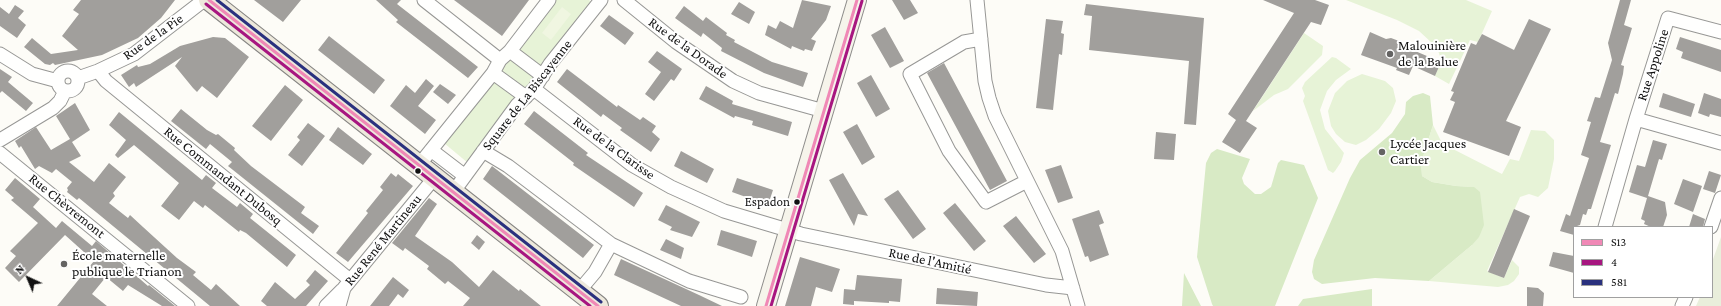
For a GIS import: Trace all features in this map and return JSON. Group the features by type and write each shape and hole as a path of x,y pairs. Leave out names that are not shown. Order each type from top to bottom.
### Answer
{"main road":[{"path":"209,0 425,158 435,177 459,184 579,291 598,306"}],"street":[{"name":"Rue de la Pie","path":"61,86 75,89 78,78 98,71 134,54 204,0"},
{"path":"424,0 500,60"},
{"path":"459,184 425,158 493,73 500,60 510,51 549,0"},
{"name":"Square de La Biscayenne","path":"459,184 601,0"},
{"name":"Rue de la Dorade","path":"624,0 676,42 733,81 759,93 824,111"},
{"path":"766,306 857,0"},
{"path":"978,0 985,81 989,98 1027,181 1062,251 1078,306"},
{"name":"Rue Appoline","path":"1605,226 1636,119 1668,18 1721,32"},
{"path":"981,39 964,42 910,74 950,151 986,202 1027,181"},
{"path":"510,51 542,76"},
{"path":"0,54 32,74 61,86 60,100 53,108 0,140"},
{"name":"Rue Commandant Dubosq","path":"98,71 106,81 347,284"},
{"name":"Rue de la Clarisse","path":"493,73 530,93 632,165 671,187 724,211 788,231"},
{"name":"Rue Appoline","path":"1636,119 1721,143"},
{"path":"483,151 508,166 612,244 689,281 741,297"},
{"name":"Rue Chèvremont","path":"0,153 188,306"},
{"name":"Rue René Martineau","path":"338,306 347,284 435,177"},
{"path":"1710,226 1721,198"},
{"name":"Rue de l'Amitié","path":"788,231 1046,285 1073,288"},
{"path":"579,291 595,272 612,244"},
{"path":"326,306 347,284"}],"green space":[{"path":"555,0 589,0 594,4 542,69 516,49"},
{"path":"1346,0 1466,0 1492,11 1478,42 1470,40 1449,84 1435,76 1441,62 1439,53 1432,43 1419,31 1397,20"},
{"path":"562,7 571,14 551,40 542,33"},
{"path":"1304,33 1323,46 1322,55 1288,89 1274,95 1253,111"},
{"path":"510,57 536,76 528,90 505,77 500,69"},
{"path":"1332,57 1336,58 1351,69 1336,80 1327,91 1320,110 1325,129 1344,153 1341,162 1333,173 1328,170 1303,101 1305,96 1302,88 1305,82"},
{"path":"1362,74 1385,81 1393,88 1396,101 1391,113 1379,129 1366,140 1356,145 1345,142 1336,134 1331,126 1328,111 1335,93 1347,81"},
{"path":"494,80 517,99 468,163 444,143"},
{"path":"1423,93 1430,96 1433,125 1421,163 1422,176 1432,182 1474,187 1480,192 1484,225 1479,237 1472,245 1429,281 1375,278 1322,284 1314,279 1312,272 1314,260 1350,178 1360,160 1392,133 1405,114 1406,102 1413,96"},
{"path":"1433,125 1441,141 1447,146 1502,174 1510,159 1519,161 1531,130 1545,131 1554,140 1554,159 1548,188 1538,197 1529,194 1520,197 1487,271 1504,278 1512,260 1519,267 1519,274 1514,281 1508,285 1498,287 1429,281 1472,245 1473,187 1432,182 1422,176 1421,163"},
{"path":"1217,149 1250,159 1242,178 1244,184 1255,194 1261,194 1271,187 1278,163 1281,160 1304,165 1318,198 1275,306 1213,306 1212,304 1197,257 1206,163 1211,153"},
{"path":"1721,237 1721,306 1696,306 1700,298 1713,298 1713,259"},
{"path":"1184,273 1201,306 1182,306"},
{"path":"1372,289 1372,306 1298,306 1303,299"}],"building":[{"path":"81,0 175,0 161,18 138,38 102,55 55,65 53,63 50,65 45,64 24,47 32,38 51,54 78,50 62,36 79,14 73,10"},
{"path":"254,0 301,0 283,22"},
{"path":"376,0 401,0 397,4 478,67 468,78 396,22 398,20"},
{"path":"454,0 529,0 502,36"},
{"path":"802,0 831,6 826,20 811,39 816,41 812,51 805,49 804,51 792,46 791,49 765,35 768,25 776,29 780,21 793,28"},
{"path":"892,0 910,0 918,13 904,20"},
{"path":"1263,0 1315,0 1329,5 1321,25 1311,22 1246,121 1257,128 1240,153 1222,142 1236,120 1228,114 1294,13"},
{"path":"1620,0 1631,0 1624,25 1632,28 1621,65 1624,66 1623,74 1618,94 1615,93 1600,142 1611,145 1591,209 1588,209 1586,215 1583,214 1580,225 1573,226 1573,235 1560,231 1566,214 1570,216 1589,158 1581,155 1591,122 1587,121 1595,97 1600,98 1612,60 1608,43"},
{"path":"739,2 755,12 749,24 731,14"},
{"path":"1086,4 1204,18 1196,125 1184,124 1189,61 1089,50 1092,16 1084,15"},
{"path":"15,5 24,11 18,18 26,25 17,38 0,26 0,7 9,14"},
{"path":"684,6 703,21 706,17 727,33 726,35 735,40 734,42 772,62 808,73 803,87 764,73 721,51 722,48 703,33 701,37 675,18"},
{"path":"609,15 634,33 625,45 600,26"},
{"path":"1046,19 1063,21 1061,33 1064,34 1062,55 1059,54 1053,110 1036,108"},
{"path":"1529,19 1551,29 1506,121 1521,127 1509,156 1443,132 1455,102 1450,100 1454,92 1451,91 1471,43 1476,45 1482,34 1514,50"},
{"path":"885,27 904,61 890,68 871,35"},
{"name":"Malouinière de la Balue","path":"1370,32 1386,39 1391,38 1399,41 1401,45 1441,62 1435,76 1413,66 1409,75 1396,70 1397,68 1361,55"},
{"path":"329,36 385,80 374,94 318,50"},
{"path":"213,37 225,38 249,57 217,98 202,86 197,92 193,88 175,66 182,57 136,87 134,83 129,87 121,75 137,65 138,67 150,64 180,46"},
{"path":"1680,37 1721,50 1721,72 1681,58 1683,52 1676,49"},
{"path":"657,51 682,69 674,81 671,79 654,101 645,94 661,72 648,62"},
{"path":"944,63 1007,181 990,190 927,73"},
{"path":"0,69 12,77 8,82 33,103 26,111 2,91 0,93"},
{"path":"567,69 617,107 618,105 640,120 643,117 656,126 652,132 660,139 651,152 620,130 622,128 603,114 601,117 557,82"},
{"path":"871,75 890,109 876,117 857,83"},
{"path":"426,79 434,86 418,106 436,120 425,134 390,106 406,85 415,93"},
{"path":"440,84 456,95 448,104 433,92"},
{"path":"285,85 303,100 271,141 252,126"},
{"path":"706,86 733,101 732,104 792,122 788,136 752,125 753,121 735,116 734,118 699,99"},
{"path":"1663,93 1695,104 1691,117 1659,107"},
{"path":"1704,93 1721,99 1721,117 1710,114 1709,117 1698,113"},
{"path":"75,103 90,130 72,142 81,156 69,162 94,182 109,163 126,177 113,193 115,196 109,203 128,218 130,215 177,258 196,272 193,275 211,290 216,284 240,306 210,306 79,198 77,200 67,192 67,188 72,182 56,169 52,173 39,166 35,169 21,146 19,148 15,141 36,127 51,150 70,139 56,116"},
{"path":"181,109 207,130 216,135 218,134 235,148 234,150 251,166 305,207 301,213 319,226 313,234 228,166 232,162 210,144 206,149 171,121"},
{"path":"534,111 588,153 586,155 643,193 634,207 573,165 574,163 524,124"},
{"path":"119,112 202,180 206,175 216,183 212,188 237,207 240,203 253,214 250,218 296,255 287,267 246,233 240,230 239,232 205,205 203,208 194,201 179,220 161,206 179,183 134,145 118,158 115,155 126,140 109,125"},
{"path":"308,123 325,136 302,166 288,155 300,140 297,137"},
{"path":"857,124 875,157 862,165 843,132"},
{"path":"338,127 372,154 363,165 329,140"},
{"path":"1156,132 1176,134 1174,160 1154,159"},
{"path":"1653,140 1667,144 1662,160 1659,159 1648,196 1665,202 1667,215 1663,226 1649,226 1644,224 1645,221 1641,219 1647,198 1629,192 1637,165 1645,167"},
{"path":"681,151 714,169 707,183 674,166"},
{"path":"1061,165 1073,198 1058,203 1045,170"},
{"path":"492,166 594,245 583,258 483,179"},
{"path":"1709,171 1721,175 1715,193 1703,189"},
{"path":"391,173 396,177 398,174 413,186 348,262 336,253 368,213 366,211 383,190 380,187"},
{"path":"843,173 868,216 858,214 854,226 829,180"},
{"path":"15,178 40,199 33,207 56,228 62,221 92,246 96,241 148,286 149,285 175,306 162,306 128,285 123,291 106,277 92,294 107,306 57,306 94,261 65,235 19,282 5,268 16,256 10,251 38,223 11,200 14,198 5,190"},
{"path":"737,178 773,190 768,205 732,192"},
{"path":"1683,179 1702,186 1693,212 1674,204"},
{"path":"898,190 926,229 913,239 884,199"},
{"path":"429,198 437,204 415,236 452,262 479,287 493,270 541,306 463,306 470,298 448,281 445,284 427,269 429,266 405,248 403,251 392,243"},
{"path":"955,203 986,241 974,251 943,213"},
{"path":"666,205 700,222 692,237 670,230 672,227 658,220"},
{"path":"1514,209 1530,216 1504,278 1488,272"},
{"path":"1099,210 1104,223 1099,225 1109,255 1090,262 1088,256 1085,257 1072,219"},
{"path":"1693,214 1705,219 1703,226 1689,226"},
{"path":"1016,216 1046,254 1034,263 1003,226"},
{"path":"721,230 757,241 752,257 717,245"},
{"path":"477,235 485,242 479,250 471,243"},
{"path":"666,239 684,248 681,259 660,250"},
{"path":"1553,252 1573,256 1573,273 1549,266"},
{"path":"800,257 840,269 832,292 816,287 811,306 785,306"},
{"path":"621,259 722,306 681,306 614,275"},
{"path":"315,270 328,281 306,306 267,306 261,301 275,282 295,299 310,285 306,281"},
{"path":"857,275 902,279 900,302 889,301 889,303 854,301 854,305 843,304 844,289 855,290"},
{"path":"393,277 409,290 403,298 398,294 389,306 370,306"},
{"path":"1527,287 1538,288 1544,293 1543,306 1527,306"},
{"path":"937,288 978,292 977,306 936,304"}],"transit line":[{"name":"S13","path":"209,0 598,306"},
{"name":"581","path":"217,0 601,302"},
{"name":"S13","path":"766,306 857,0"},
{"name":"4","path":"771,306 862,1"},
{"name":"4","path":"206,4 590,306"}],"place":[{"name":"Malouinière de la Balue","path":"1390,54"},
{"name":"Lycée Jacques Cartier","path":"1382,152"},
{"name":"Espadon","path":"797,202"},
{"name":"École maternelle publique le Trianon","path":"64,264"}]}
